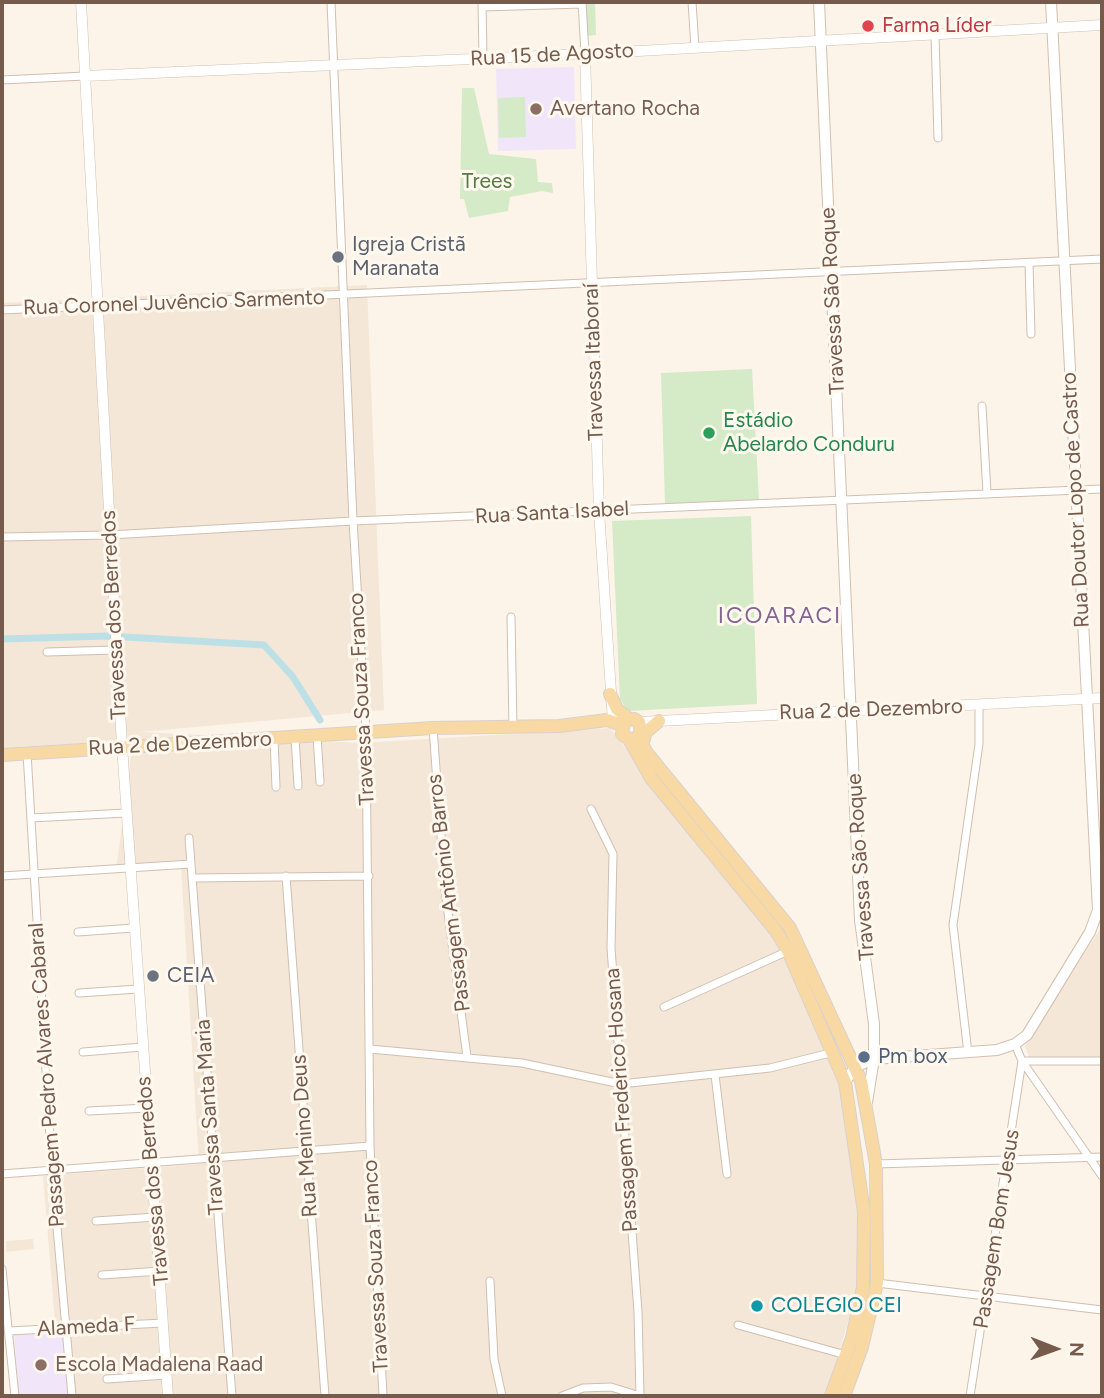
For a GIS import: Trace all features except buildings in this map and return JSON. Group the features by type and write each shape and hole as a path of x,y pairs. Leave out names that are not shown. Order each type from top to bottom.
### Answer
{"main road":[{"name":"Travessa São Roque","path":"819,2 860,920 873,1004 874,1059 867,1102"},
{"name":"Rua Doutor Lopo de Castro","path":"1016,1044 1027,1035 1090,932 1100,900 1063,261 1051,2"},
{"path":"610,694 625,722 641,732 633,738"},
{"path":"647,753 645,733 659,721"},
{"path":"625,722 622,734 633,738 647,753 790,928 855,1067 867,1102 876,1164 871,1249 846,1355 831,1396"},
{"name":"Rua 2 de Dezembro","path":"2,755 317,736 513,730 625,722"},
{"path":"633,738 650,778 768,919 788,951 845,1082 877,1283 862,1346 844,1396"},
{"path":"845,1082 855,1067 874,1059 997,1050 1016,1044"},
{"path":"859,1164 876,1164"}],"street":[{"name":"Travessa dos Berredos","path":"81,2 121,747 168,1396"},
{"name":"Travessa Souza Franco","path":"331,2 369,876 370,1146 383,1396"},
{"path":"692,2 695,48"},
{"path":"483,58 482,5 582,3"},
{"name":"Travessa Itaboraí","path":"582,3 591,184 599,511 610,694"},
{"name":"Rua 15 de Agosto","path":"2,80 584,54 1102,25"},
{"path":"935,35 938,138"},
{"name":"Rua Coronel Juvêncio Sarmento","path":"2,310 1102,260"},
{"path":"1029,263 1031,334"},
{"path":"982,406 987,493"},
{"name":"Rua Santa Isabel","path":"2,537 110,536 353,521 1102,489"},
{"path":"511,617 513,730"},
{"path":"47,652 116,649"},
{"name":"Rua 2 de Dezembro","path":"625,722 1102,698"},
{"path":"968,1053 953,925 979,744 979,706"},
{"name":"Passagem Antônio Barros","path":"432,731 445,890 467,1057"},
{"path":"317,736 320,782"},
{"path":"295,738 298,786"},
{"path":"274,739 276,787"},
{"name":"Passagem Pedro Alvares Cabaral","path":"27,753 52,1171 72,1396"},
{"name":"Passagem Frederico Hosana","path":"591,809 613,854 611,948 638,1312 640,1396"},
{"path":"31,818 126,813"},
{"name":"Travessa Santa Maria","path":"189,838 232,1396"},
{"path":"2,876 191,864"},
{"name":"Rua Menino Deus","path":"286,876 325,1396"},
{"path":"192,878 369,876"},
{"path":"78,932 133,928"},
{"path":"664,1007 788,951"},
{"path":"79,993 138,989"},
{"path":"1016,1044 1022,1061 1102,1176"},
{"path":"83,1052 142,1047"},
{"path":"370,1049 522,1063 621,1084 715,1075 798,1063 834,1052"},
{"path":"1022,1061 1102,1061"},
{"name":"Passagem Bom Jesus","path":"970,1396 1009,1161 1022,1061"},
{"path":"715,1075 727,1174"},
{"path":"89,1111 148,1108"},
{"path":"2,1174 214,1160 370,1146"},
{"path":"876,1164 1102,1157"},
{"path":"96,1221 156,1217"},
{"path":"2,1269 15,1396"},
{"path":"102,1275 160,1271"},
{"path":"490,1281 494,1359 502,1396"},
{"path":"877,1283 1102,1310"},
{"name":"Alameda F","path":"9,1332 163,1322"},
{"path":"738,1325 846,1355"},
{"path":"107,1379 167,1375"},
{"path":"562,1396 583,1388 611,1387 640,1396"}],"shaded area":[{"name":"Avertano Rocha","path":"574,67 576,149 498,151 496,69"},
{"path":"367,285 384,710 140,732 361,743 610,728 754,908 787,959 838,1078 860,1207 858,1288 826,1396 61,1396 43,1176 199,1164 181,867 116,871 133,740 2,748 2,303"},
{"path":"1102,926 1102,1058 1030,1059 1025,1046"},
{"path":"33,1239 34,1249 6,1252 6,1241"},
{"name":"Escola Madalena Raad","path":"63,1332 67,1396 19,1396 14,1334"}],"green space":[{"path":"586,2 595,2 596,35 587,36"},
{"name":"Trees","path":"462,88 474,88 489,154 536,159 538,182 552,183 553,193 542,191 510,197 508,211 469,218 464,199 460,199"},
{"path":"525,97 526,137 499,138 498,98"},
{"name":"Estádio Abelardo Conduru","path":"752,369 759,500 665,504 661,373"},
{"path":"751,516 757,704 628,711 620,699 612,521"}],"waterway":[{"path":"2,639 108,636 264,645 293,677 320,720"}],"place":[{"name":"Farma Líder","path":"868,26"},
{"name":"Avertano Rocha","path":"536,109"},
{"name":"Igreja Cristã Maranata","path":"338,257"},
{"name":"Estádio Abelardo Conduru","path":"709,433"},
{"name":"CEIA","path":"153,976"},
{"name":"Pm box","path":"864,1057"},
{"name":"COLEGIO CEI","path":"757,1306"},
{"name":"Escola Madalena Raad","path":"41,1365"}],"district":[{"name":"ICOARACI","path":"780,616"}]}
